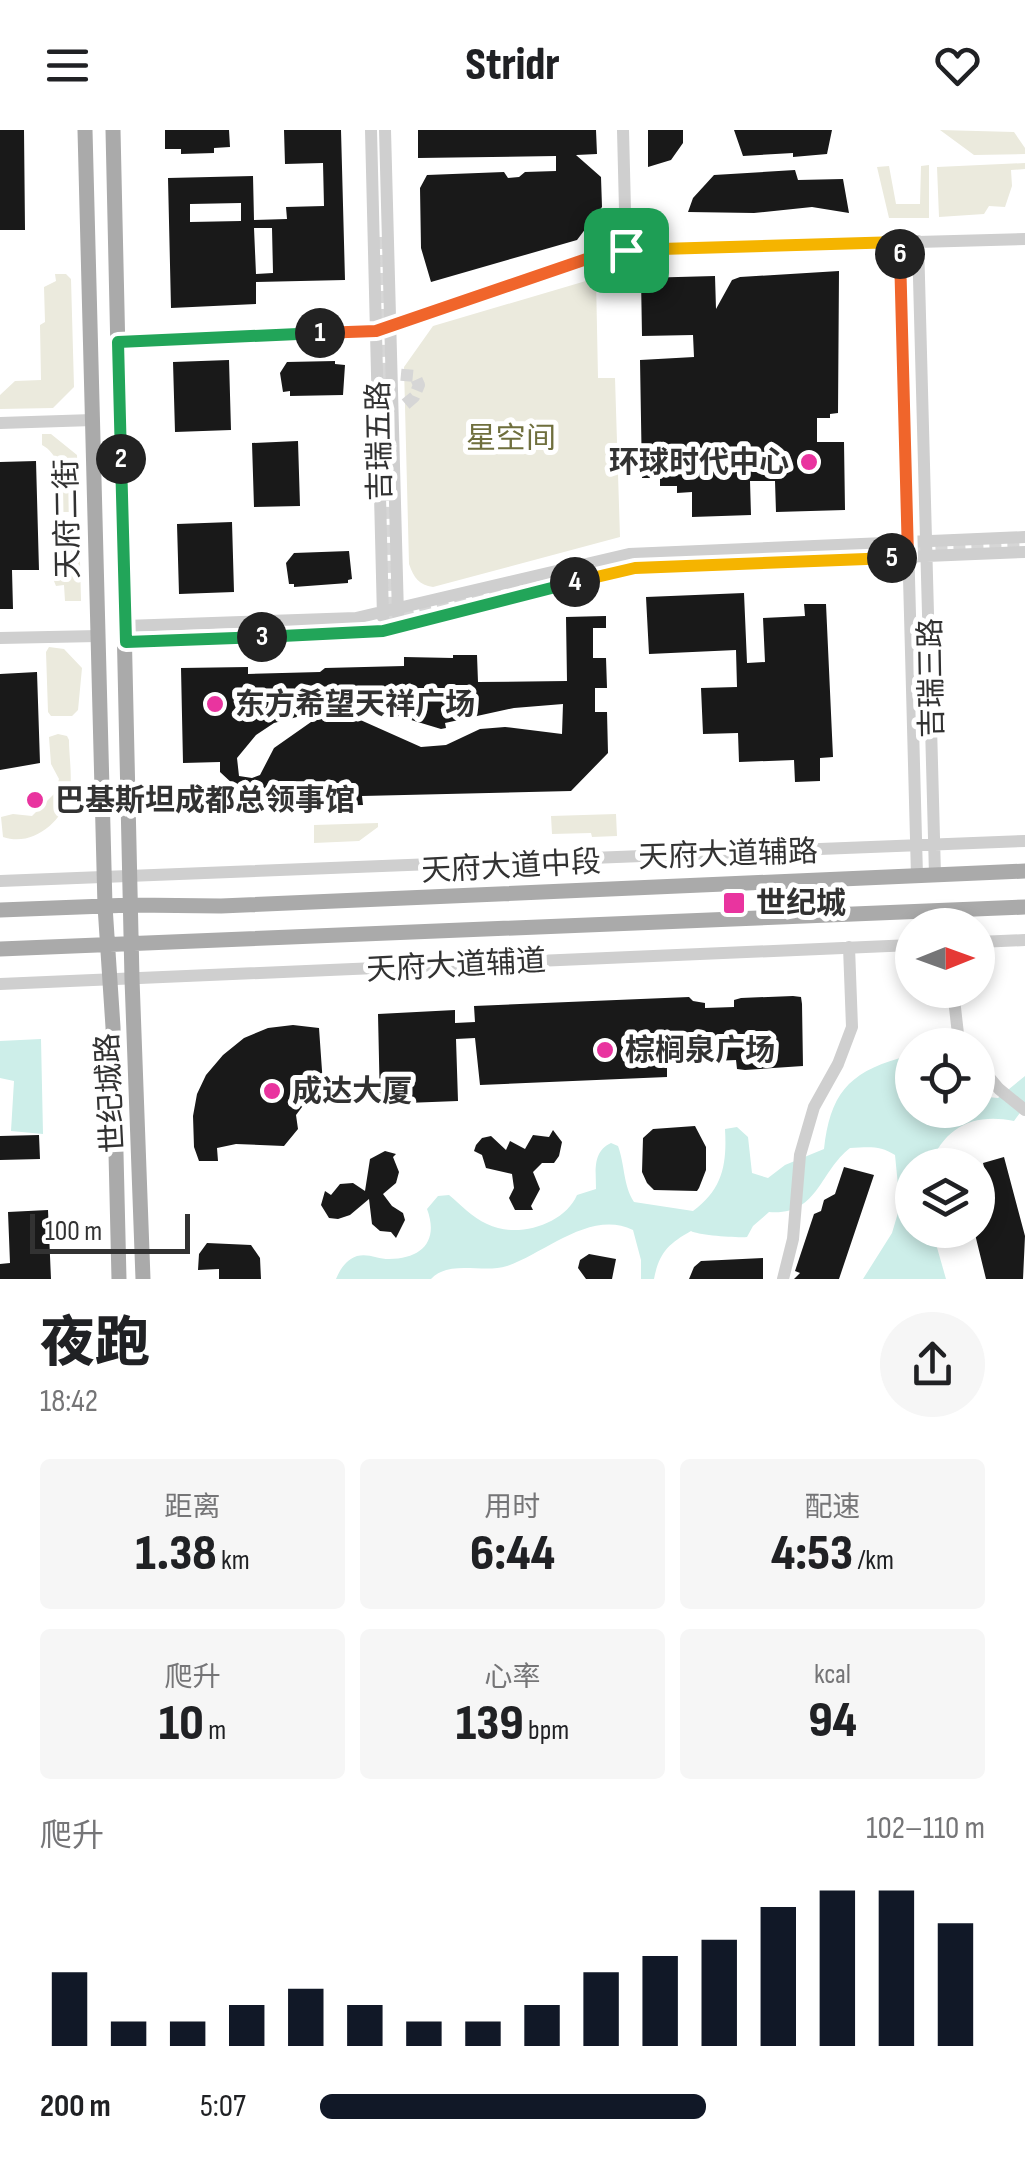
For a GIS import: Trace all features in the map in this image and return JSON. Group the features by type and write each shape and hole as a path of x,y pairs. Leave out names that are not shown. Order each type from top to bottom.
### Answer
{"main road":[{"name":"天府二街","path":"85,130 105,906"},
{"name":"天府二街","path":"113,130 132,905"},
{"name":"天府大道中段","path":"0,910 221,906 1025,871"},
{"name":"世纪城路","path":"132,905 143,1279"},
{"name":"世纪城路","path":"105,906 119,1279"},
{"name":"天府大道中段","path":"0,949 1025,907"}],"street":[{"name":"吉瑞五路","path":"371,130 383,631"},
{"name":"吉瑞五路","path":"385,130 390,326 397,409 398,628"},
{"path":"623,130 626,250"},
{"path":"118,342 376,331 604,253 626,250 1025,239"},
{"name":"吉瑞三路","path":"918,241 934,875"},
{"name":"吉瑞三路","path":"900,242 917,876"},
{"path":"0,423 92,420"},
{"path":"125,634 356,618 629,554 1025,537"},
{"path":"125,634 383,631 620,570 1025,552"},
{"path":"0,638 98,636"},
{"name":"天府大道辅路","path":"131,876 1025,841"},
{"path":"0,881 131,876"},
{"path":"995,941 1025,940"},
{"name":"天府大道辅道","path":"0,984 895,945"},
{"path":"783,1279 796,1213 800,1155 814,1106 838,1064 852,1028 849,947"},
{"path":"995,1084 1025,1110"}],"green space":[{"path":"940,130 1014,132 1025,154 974,155"},
{"path":"1025,163 1025,169 1011,170 1012,186 1005,207 989,206 984,214 939,217 937,167"},
{"path":"929,165 929,218 889,218 877,167 889,166 896,204 920,204 921,166"},
{"path":"55,274 66,274 71,279 74,387 53,408 0,409 0,395 15,381 41,380 44,287 56,281"},
{"name":"星空间","path":"596,278 598,378 615,378 620,537 433,587 424,585 409,564 404,367 433,326"},
{"path":"42,434 51,434 77,455 79,512 60,512 58,466 42,445"},
{"path":"79,522 81,601 65,601 64,585 56,586 54,581 60,523"},
{"path":"49,647 64,649 82,668 78,710 72,716 51,716 48,712"},
{"path":"58,734 69,740 71,782 65,806 35,836 3,837 1,817 32,816 55,793 59,779 51,764 49,737"},
{"path":"616,814 617,836 552,834 551,816"},
{"path":"378,823 359,841 314,843 314,825"}],"water":[{"path":"41,1039 43,1134 11,1131 14,1081 0,1078 0,1041"},
{"path":"895,1060 895,1128 959,1128 939,1148 895,1148 895,1155 868,1147 850,1148 798,1207 769,1212 747,1237 691,1231 662,1256 654,1279 641,1279 641,1260 633,1230 601,1225 568,1235 498,1268 457,1268 431,1279 336,1279 344,1265 357,1256 389,1259 419,1252 431,1230 427,1209 438,1196 449,1195 476,1218 499,1228 525,1229 550,1221 562,1214 577,1195 596,1189 598,1157 611,1143 618,1146 634,1202 693,1211 711,1194 721,1175 725,1129 737,1127 748,1137 752,1173 768,1178 785,1165 824,1149 831,1115 844,1089"},
{"path":"1025,1076 1025,1106 1014,1121 995,1119 995,1098"},
{"path":"895,1223 895,1248 937,1248 946,1279 863,1279"}],"building":[{"path":"0,130 24,130 25,230 0,230"},
{"path":"165,130 229,130 230,147 214,148 214,153 181,154 181,149 165,149"},
{"path":"284,130 341,130 345,280 256,282 256,304 171,308 168,178 253,176 254,220 287,219 286,207 324,206 323,163 285,164","holes":["241,203 241,221 190,222 190,204","254,228 272,228 273,273 256,274"]},
{"path":"418,130 596,130 597,154 576,155 601,177 602,207 577,240 431,282 421,248 420,188 427,175 504,172 508,178 519,177 525,172 556,171 556,156 418,158"},
{"path":"648,130 683,130 683,143 671,160 648,167"},
{"path":"734,130 832,130 827,154 793,157 793,153 743,156"},
{"path":"795,170 798,180 843,179 849,213 812,207 754,213 688,212 693,198 714,175"},
{"path":"839,271 838,413 830,414 830,418 817,418 817,442 844,442 845,510 776,512 775,481 750,481 751,515 692,517 692,492 677,493 677,486 660,486 660,478 642,478 640,360 694,357 693,335 642,336 641,278 715,276 716,309 732,280 740,277"},
{"path":"229,360 231,430 175,432 173,362"},
{"path":"335,361 345,365 343,395 290,396 290,391 283,392 280,373 287,362"},
{"path":"298,441 300,506 254,507 252,443"},
{"path":"36,461 39,570 12,570 13,609 0,609 0,462"},
{"path":"232,522 234,592 179,594 177,524"},
{"path":"349,551 352,579 348,583 294,587 289,584 286,563 294,553"},
{"path":"744,593 747,663 765,662 763,618 805,616 804,604 826,604 833,757 820,758 820,781 795,782 794,760 739,762 738,733 703,734 701,688 737,687 736,650 649,654 646,597"},
{"path":"606,616 606,628 593,628 593,658 606,658 607,688 595,688 595,712 607,712 608,753 571,791 362,796 363,805 267,807 267,797 247,797 220,772 220,762 183,763 181,668 248,667 248,674 320,672 325,668 404,666 404,657 477,655 478,682 567,681 566,617","holes":["320,702 378,710 441,729 446,728 445,723 514,708 563,704 562,734 505,727 480,729 446,745 421,747","331,708 274,748 260,775 239,776 237,758 256,735 274,723"]},
{"path":"37,672 40,763 0,770 0,674"},
{"name":"棕榈泉广场","path":"689,997 705,1003 705,1008 734,1007 734,1000 741,998 801,997 802,1004 803,1066 745,1070 737,1069 736,1060 667,1063 667,1077 480,1085 475,1038 456,1039 458,1101 380,1104 378,1014 455,1010 455,1023 475,1022 474,1006"},
{"name":"成达大厦","path":"268,1028 319,1028 324,1099 317,1107 302,1107 296,1115 298,1129 284,1146 236,1144 217,1148 218,1161 199,1161 194,1147 193,1116 206,1075 244,1038"},
{"path":"695,1126 706,1147 706,1170 699,1188 654,1190 642,1172 643,1138 653,1129"},
{"path":"553,1130 562,1142 559,1156 554,1163 542,1163 533,1172 540,1189 531,1206 533,1210 515,1210 509,1198 514,1188 512,1174 486,1168 482,1155 474,1151 476,1145 491,1136 506,1150 510,1141 525,1149 533,1135 549,1137"},
{"path":"39,1135 40,1159 0,1160 0,1136"},
{"path":"385,1151 396,1154 393,1157 399,1172 396,1183 383,1194 403,1213 405,1220 396,1238 372,1224 369,1199 350,1215 338,1219 329,1218 321,1205 325,1191 331,1195 340,1184 353,1183 365,1191 370,1159"},
{"path":"1004,1157 1025,1236 1023,1279 986,1279 978,1248 995,1248 995,1160"},
{"path":"844,1167 874,1175 839,1279 794,1279 800,1273 795,1271 814,1214 821,1211 824,1200 835,1194"},
{"path":"48,1210 51,1279 0,1279 0,1264 10,1263 8,1212"},
{"path":"207,1243 251,1245 260,1258 261,1279 219,1279 219,1269 198,1270 199,1254"},
{"path":"589,1254 616,1259 612,1279 586,1279 578,1268 580,1260"},
{"path":"763,1258 763,1279 689,1279 701,1261"}],"tunnel":[{"path":"380,237 390,620 637,560 1025,545"},
{"path":"383,373 415,376 419,385 414,397 401,408"}],"place":[{"name":"环球时代中心","path":"809,462"},
{"name":"东方希望天祥广场","path":"215,704"},
{"name":"巴基斯坦成都总领事馆","path":"35,800"},
{"name":"世纪城","path":"734,903"},
{"name":"棕榈泉广场","path":"605,1050"},
{"name":"成达大厦","path":"272,1091"}],"route":[{"path":"900,242 908,557 635,568 383,631 126,642 118,342 376,331 604,253 626,250 900,242"}]}
